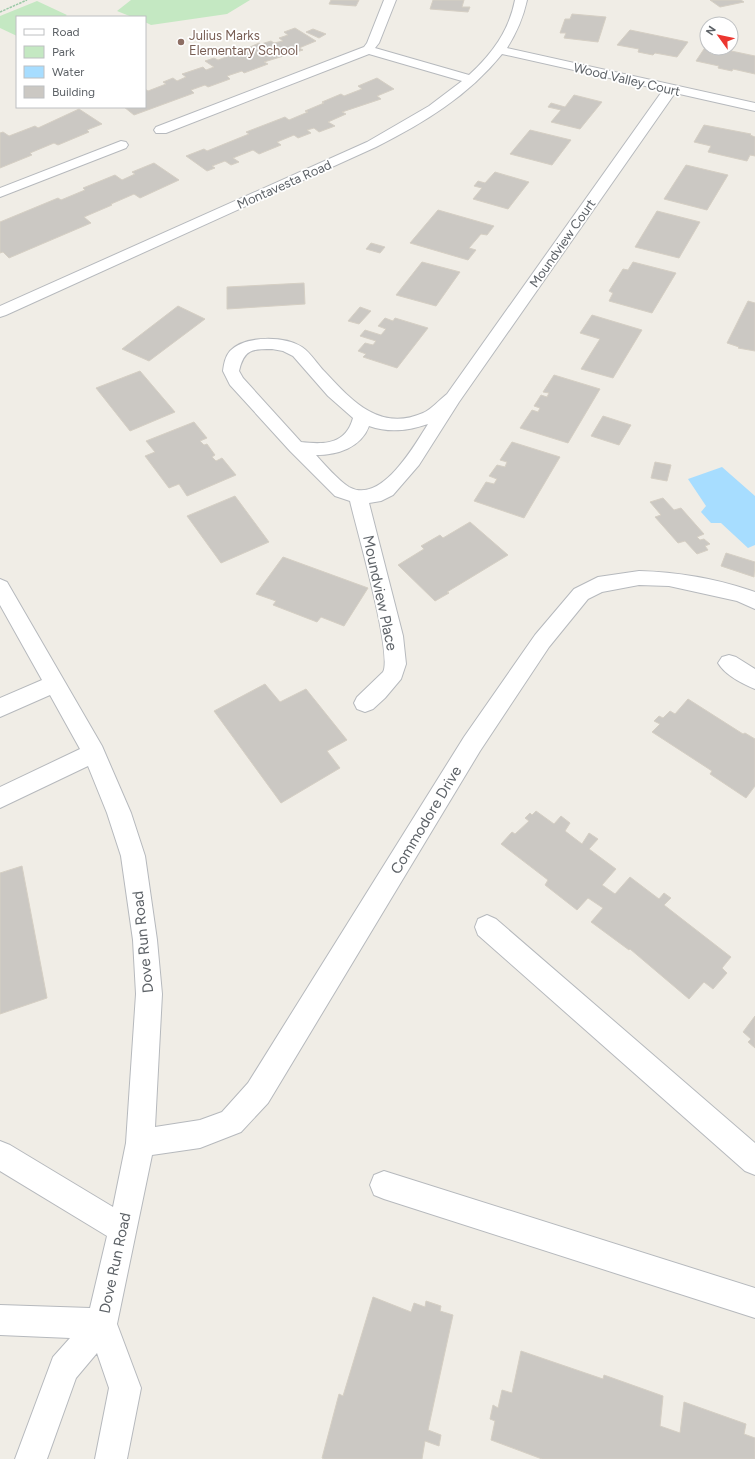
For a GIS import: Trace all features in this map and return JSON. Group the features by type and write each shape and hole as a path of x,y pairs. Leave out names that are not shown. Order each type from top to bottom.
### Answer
{"street":[{"path":"161,130 368,50 373,43 390,0"},
{"name":"Montavesta Road","path":"2,309 348,155 394,132 427,113 472,80 499,50 511,30 521,0"},
{"path":"368,50 472,80"},
{"name":"Wood Valley Court","path":"499,50 755,107"},
{"name":"Moundview Court","path":"453,398 430,416 401,426 382,424 362,417 342,402 294,350 282,345 261,344 247,348 235,356 231,371 236,381 296,447 342,491 358,497 374,496 386,490 413,461 453,398 671,89"},
{"path":"0,193 121,145"},
{"path":"296,447 311,450 327,449 342,445 354,437 361,427 362,417"},
{"name":"Moundview Place","path":"358,497 378,574 394,652 394,670 383,687 365,703"},
{"name":"Commodore Drive","path":"140,1143 200,1134 231,1122 258,1093 472,744 542,641 581,594 598,585 639,578 669,579 702,585 742,595 755,601"},
{"name":"Dove Run Road","path":"0,587 94,753 119,813 133,856 145,940 149,994 140,1143 102,1324 64,1368 31,1459"},
{"path":"729,663 755,680"},
{"path":"0,708 55,683"},
{"path":"0,798 94,753"},
{"path":"487,927 755,1161"},
{"path":"0,1155 123,1229"},
{"path":"384,1185 755,1303"},
{"path":"0,1320 102,1324"},
{"name":"Dove Run Road","path":"102,1324 125,1388 111,1459"}],"path":[{"path":"0,12 27,0"}],"green space":[{"path":"131,0 250,0 227,14 151,25 146,22 146,16 130,16 117,11"},
{"path":"37,1 67,15 16,16 16,36 0,28 0,16"}],"water":[{"path":"722,467 755,496 755,545 748,548 721,523 711,523 701,512 706,506 688,479"}],"building":[{"path":"331,0 359,0 356,6 329,4"},
{"path":"433,0 464,0 462,7 470,7 468,12 430,9"},
{"path":"710,0 741,0 744,2 720,7"},
{"path":"572,14 606,17 598,42 564,38 566,33 560,33 565,19 570,19"},
{"path":"295,28 316,41 299,48 303,50 264,62 268,64 244,73 242,71 227,76 230,79 208,87 205,85 191,90 194,93 134,115 125,108 146,108 146,90 148,91 166,84 163,82 173,78 177,81 186,77 182,74 203,67 206,70 214,67 205,61 214,58 218,60 234,54 235,56 254,49 250,47 259,43 261,44 271,41 274,43 283,41 279,38 288,35 284,32"},
{"path":"313,29 326,34 319,38 306,32"},
{"path":"630,30 688,42 677,57 638,52 639,49 617,45"},
{"path":"739,53 755,56 755,74 733,69 732,71 718,68 719,66 696,61 699,56 739,56"},
{"path":"377,78 394,89 377,96 381,99 342,112 346,114 328,122 335,126 319,132 314,128 307,130 311,133 298,138 294,135 277,142 281,145 259,154 253,150 233,158 239,162 231,165 225,161 212,166 215,168 207,171 186,156 204,149 207,151 249,134 246,132 285,117 289,120 324,103 322,102 341,94 344,96 362,89 358,86"},
{"path":"574,95 602,102 580,129 551,122 561,110 548,107 551,103 565,107"},
{"path":"79,109 102,124 87,130 89,132 58,145 54,143 30,153 32,155 0,168 0,133 3,132 9,136 35,126 38,128"},
{"path":"704,125 751,134 750,135 755,137 755,156 750,155 747,161 708,152 711,146 694,142"},
{"path":"530,130 571,140 552,165 510,154"},
{"path":"154,163 179,180 140,198 134,194 111,204 112,205 84,217 91,223 9,258 3,252 0,253 0,222 58,198 61,200 85,190 83,188 115,175 122,180 135,174 132,172"},
{"path":"686,165 728,175 707,210 664,199"},
{"path":"495,172 529,182 508,209 473,199 482,188 474,186 478,181 485,183"},
{"path":"438,210 494,226 487,235 481,234 469,248 476,250 468,260 410,243"},
{"path":"657,211 700,222 679,258 635,247"},
{"path":"371,243 385,247 380,253 366,249"},
{"path":"422,262 460,272 436,306 396,295"},
{"path":"633,262 676,273 652,313 609,301 613,293 609,291 623,269 628,270"},
{"path":"304,283 305,304 227,309 227,287"},
{"path":"748,301 755,303 755,351 738,348 739,347 727,343"},
{"path":"178,306 205,319 149,361 122,349"},
{"path":"360,307 371,311 359,324 348,321"},
{"path":"592,315 642,330 613,378 581,369 600,339 580,333"},
{"path":"385,318 393,321 395,318 428,328 397,368 363,357 366,354 358,351 365,343 373,345 376,341 360,336 365,330 381,335 386,329 378,326"},
{"path":"140,371 175,412 130,431 96,388"},
{"path":"554,375 600,389 568,443 520,428 532,410 538,412 540,408 534,406 541,395 547,397 549,393 543,392"},
{"path":"603,416 631,425 619,445 591,436"},
{"path":"194,422 207,438 200,441 204,445 207,444 215,455 212,457 216,461 222,458 236,475 187,496 179,484 169,488 145,456 155,452 146,441"},
{"path":"512,442 560,457 524,518 474,501 486,482 494,484 497,479 489,476 497,465 505,467 507,462 500,460"},
{"path":"655,462 671,465 667,481 651,478"},
{"path":"235,496 269,542 221,563 187,516"},
{"path":"663,498 674,510 681,508 704,534 697,537 700,540 704,539 710,544 705,546 708,550 697,554 685,541 678,543 655,517 661,515 650,502"},
{"path":"470,522 508,555 447,592 449,593 435,601 398,565 424,549 421,546 440,535 443,538"},
{"path":"726,553 755,562 754,577 721,566"},
{"path":"283,557 368,588 344,626 321,617 317,622 273,605 276,601 256,594"},
{"path":"265,684 280,702 306,689 347,740 327,751 340,768 281,803 214,711"},
{"path":"688,699 743,734 745,733 755,739 755,786 746,798 710,774 712,771 652,732 660,724 654,721 659,716 663,718 670,711 675,714"},
{"path":"536,811 554,824 561,816 570,823 565,831 582,844 589,833 598,839 589,849 616,869 602,885 615,894 630,877 659,899 664,893 671,898 664,905 731,957 722,968 727,973 713,989 704,982 689,999 630,949 629,950 591,922 603,908 588,898 577,910 545,885 548,880 501,844 512,832 515,834 529,821 525,818 530,813 532,815"},
{"path":"22,866 47,998 0,1014 0,873"},
{"path":"755,1016 755,1048 748,1042 751,1039 743,1032"},
{"path":"373,1297 411,1312 414,1303 425,1307 426,1301 441,1306 440,1311 453,1315 428,1430 441,1435 439,1446 425,1441 422,1459 324,1459 322,1458 339,1394 343,1396"},
{"path":"521,1351 603,1379 604,1375 663,1396 660,1426 680,1433 684,1402 746,1424 744,1434 755,1438 755,1459 542,1459 491,1440 495,1421 490,1419 493,1405 498,1408 502,1390 512,1393"}],"place":[{"name":"Julius Marks Elementary School","path":"181,42"}]}
